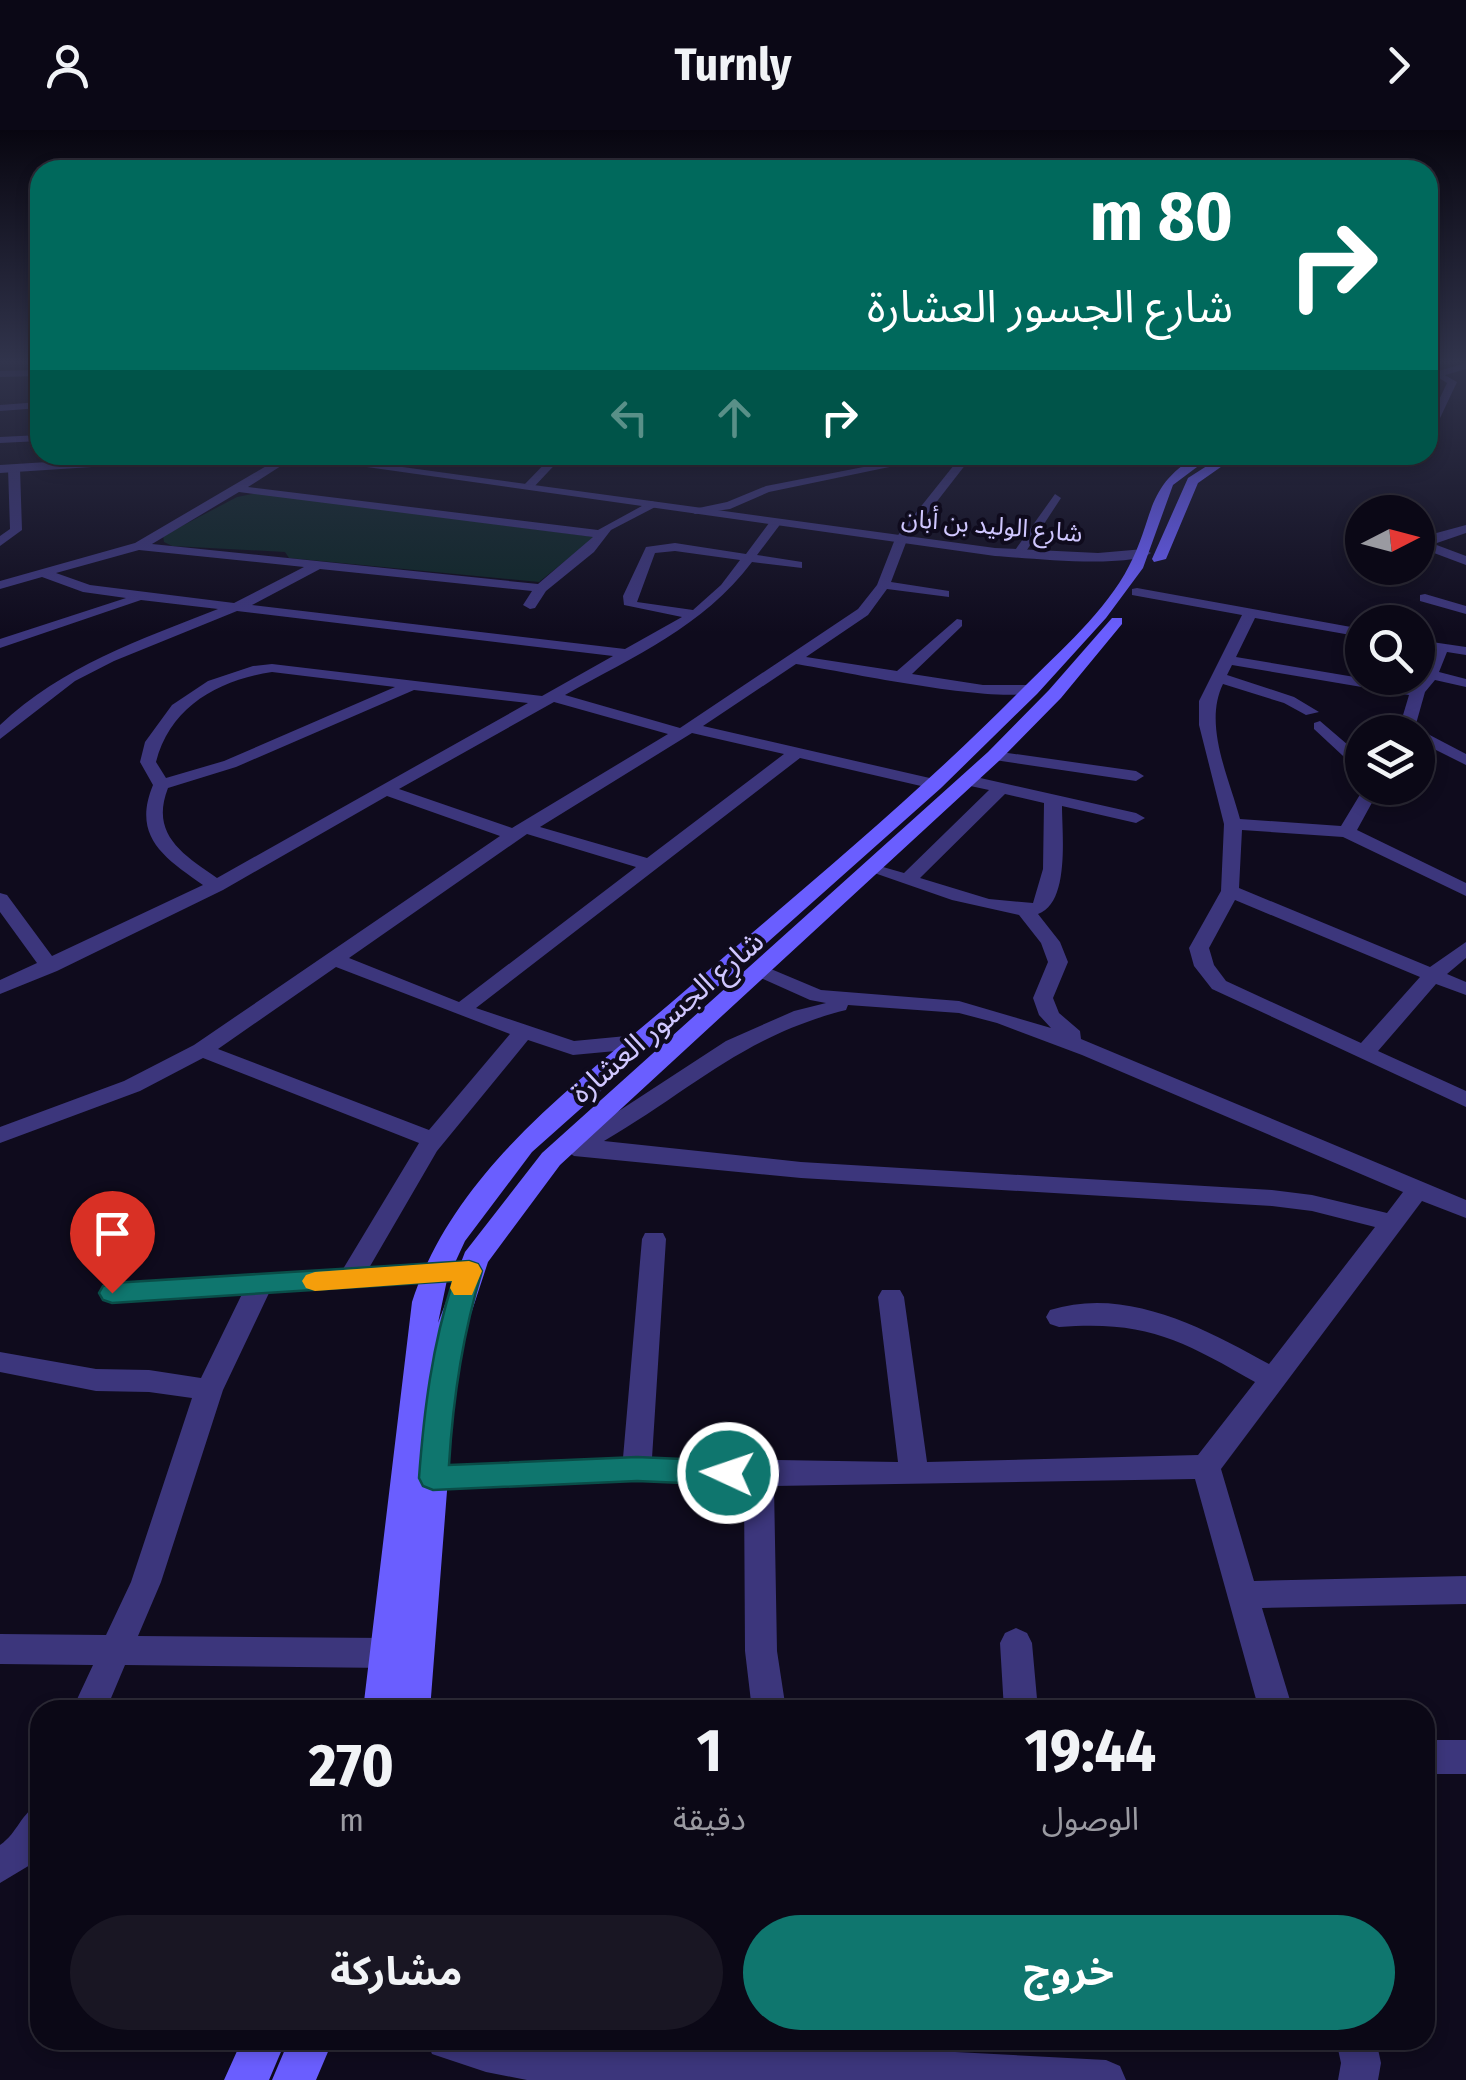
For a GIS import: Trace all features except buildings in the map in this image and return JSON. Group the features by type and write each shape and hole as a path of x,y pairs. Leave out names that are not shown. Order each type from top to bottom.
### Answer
{"main road":[{"name":"شارع الجسور العشارة","path":"413,1700 440,1388 450,1332 469,1271 516,1200 551,1159 994,756 1055,694 1139,571 1167,484 1190,465"},
{"name":"شارع الجسور العشارة","path":"1139,571 1160,558 1192,482 1217,465"},
{"name":"شارع الجسور العشارة","path":"381,1700 413,1391 433,1274 495,1178 589,1085 934,784 1110,617"},
{"path":"246,2080 260,2050"},
{"path":"294,2080 306,2050"}],"street":[{"path":"0,542 16,533 7,468 55,465"},
{"path":"0,585 138,546 275,465"},
{"name":"شارع الوليد بن أبان","path":"367,465 695,510 733,511 776,522 901,539 1019,553 1098,557 1139,571"},
{"path":"528,486 549,465"},
{"path":"733,511 766,488 889,465"},
{"path":"0,1135 132,1086 202,1050 519,831 685,731 862,612 884,584 901,539 960,465"},
{"path":"239,489 602,534"},
{"path":"1019,553 1055,498"},
{"path":"530,605 541,588 620,519 654,504"},
{"path":"0,988 50,968 216,886 631,654 696,614 726,588 776,522"},
{"path":"1435,538 1465,530"},
{"path":"138,546 541,588"},
{"path":"696,614 631,605 630,596 650,550 666,546 797,565"},
{"path":"1435,549 1466,561"},
{"path":"0,734 44,692 80,671 240,608 315,566"},
{"path":"1139,571 1250,613 1345,631"},
{"path":"42,573 88,589 145,597 631,654"},
{"path":"884,584 944,594"},
{"path":"0,644 145,597"},
{"path":"1425,598 1466,610"},
{"path":"1250,613 1207,701 1208,725 1234,824 1230,891 1199,948 1204,966 1219,985 1466,1100"},
{"path":"901,676 957,624"},
{"path":"1435,647 1466,651"},
{"path":"1435,664 1441,648"},
{"path":"794,658 991,691 1031,690"},
{"path":"216,886 184,864 156,827 153,806 160,785 148,762 159,732 184,704 220,680 272,668 551,699 934,784"},
{"path":"1221,668 1345,683"},
{"path":"1221,668 1288,700 1315,719 1345,749"},
{"path":"1435,676 1466,682"},
{"path":"160,785 230,764 412,685"},
{"path":"1435,745 1466,760"},
{"path":"461,1010 796,753"},
{"path":"994,756 1136,776"},
{"path":"967,780 1136,818"},
{"path":"908,880 1001,788"},
{"path":"388,791 650,865"},
{"path":"1028,914 1040,908 1051,874 1053,799"},
{"path":"1347,832 1362,805"},
{"path":"1234,824 1347,832 1466,890"},
{"path":"869,868 1028,914 1056,951 1055,975 1043,998 1049,1015 1090,1050"},
{"path":"1230,891 1466,989"},
{"path":"0,899 50,968"},
{"path":"1363,1054 1433,975 1466,948"},
{"path":"331,958 461,1010 573,1048 637,1042"},
{"path":"758,970 817,996 960,1007 1004,1018 1090,1050 1416,1192 1466,1210"},
{"path":"551,1159 578,1146 746,1037 795,1016 867,1000"},
{"path":"350,1279 396,1196 433,1140 523,1032"},
{"path":"573,1048 589,1085"},
{"path":"202,1050 433,1140"},
{"path":"578,1146 801,1170 1272,1198 1312,1203 1392,1223"},
{"path":"1206,1468 1416,1192"},
{"path":"637,1469 654,1238"},
{"path":"112,1293 469,1271"},
{"path":"93,1700 146,1582 209,1390 260,1284"},
{"path":"891,1297 914,1474"},
{"path":"1058,1317 1117,1313 1150,1317 1175,1326 1274,1379"},
{"path":"0,1362 85,1379 149,1381 209,1390"},
{"path":"433,1478 637,1469 914,1474 1206,1468"},
{"path":"1206,1468 1273,1700"},
{"path":"759,1474 761,1651 767,1700"},
{"path":"1241,1596 1466,1590"},
{"path":"1016,1643 1021,1700"},
{"path":"0,1649 388,1653"},
{"path":"1435,1758 1465,1758"},
{"path":"0,1864 26,1849 30,1841"},
{"path":"477,2050 502,2058 578,2070 828,2066 1106,2080"},
{"path":"1358,2050 1358,2080"}],"green space":[{"path":"257,493 595,537 539,582 289,558 285,552 172,546 164,542 163,536 237,497"}],"slow traffic":[{"path":"315,1281 469,1271 463,1288"}],"route":[{"path":"112,1293 469,1271 450,1332 440,1388 433,1478 637,1469 728,1473"}]}
